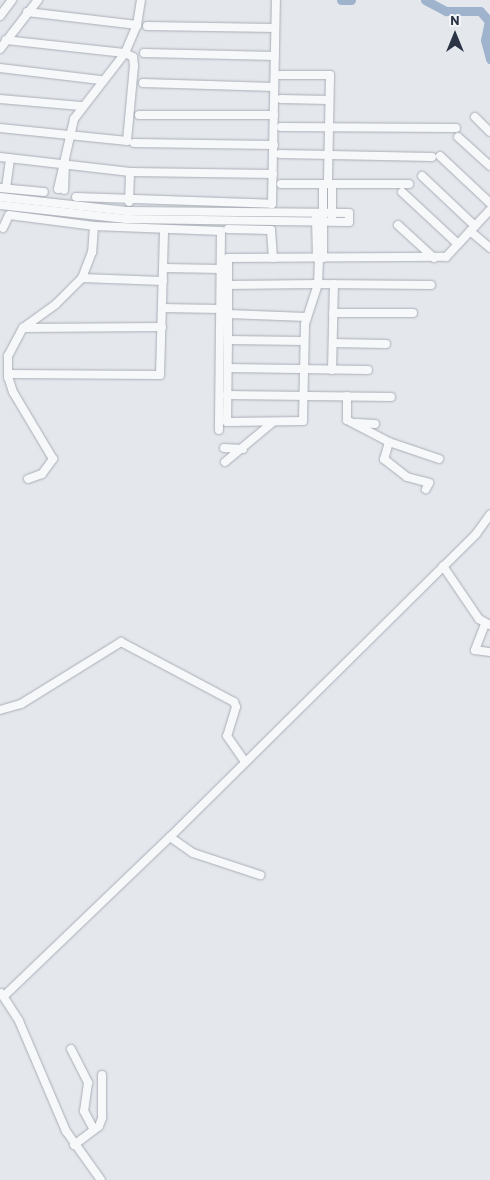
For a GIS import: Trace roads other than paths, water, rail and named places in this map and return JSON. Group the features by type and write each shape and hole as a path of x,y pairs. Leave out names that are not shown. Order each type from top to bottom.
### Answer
{"street":[{"path":"0,16 12,0"},
{"path":"0,49 38,0"},
{"path":"59,208 68,135 81,106 124,52 137,25 141,0"},
{"path":"76,197 129,202 272,204 276,0"},
{"path":"27,12 137,25"},
{"path":"147,26 275,28"},
{"path":"0,128 128,140 135,60 124,52 6,40"},
{"path":"144,53 275,56"},
{"path":"0,68 100,80"},
{"path":"0,205 59,208 126,215 332,217 328,184 330,75 280,75"},
{"path":"143,83 274,87"},
{"path":"0,99 81,106"},
{"path":"281,99 329,100"},
{"path":"139,115 274,115"},
{"path":"475,117 490,132"},
{"path":"281,127 457,133 490,166"},
{"path":"134,143 274,144"},
{"path":"280,154 436,157 490,203"},
{"path":"0,157 64,162 130,172 273,174"},
{"path":"10,158 3,188 44,192"},
{"path":"129,202 130,172"},
{"path":"422,176 490,248"},
{"path":"281,184 409,184"},
{"path":"328,184 319,217 320,258 318,284 306,317 303,421 272,423 226,422 230,258 273,258 320,258 434,258 446,257 490,210"},
{"path":"402,192 458,244"},
{"path":"0,197 59,208"},
{"path":"1,230 9,215 94,226 221,231 219,430"},
{"path":"398,225 434,258"},
{"path":"28,479 42,474 53,459 13,392 8,374 10,348 23,328 56,304 82,278 92,252 94,226"},
{"path":"228,229 271,230 273,258"},
{"path":"8,374 160,375 164,230"},
{"path":"164,268 220,269"},
{"path":"82,278 163,281"},
{"path":"228,285 334,284 431,286"},
{"path":"332,370 334,284"},
{"path":"162,308 220,309"},
{"path":"333,313 413,313"},
{"path":"228,314 306,317"},
{"path":"23,328 162,327"},
{"path":"228,340 304,342"},
{"path":"333,343 386,344"},
{"path":"228,368 368,370"},
{"path":"227,395 391,397"},
{"path":"347,396 347,420 389,442 439,459"},
{"path":"352,422 375,424"},
{"path":"225,462 272,423"},
{"path":"389,442 384,459 407,477 429,483 426,489"},
{"path":"224,448 243,449"},
{"path":"101,1180 74,1145 19,1021 2,994 170,837 244,760 443,566 490,515"},
{"path":"443,566 488,625 475,650 490,652"},
{"path":"0,710 21,704 121,642 234,702 236,707 227,736 244,760"},
{"path":"170,837 193,853 260,875"},
{"path":"71,1048 88,1083 84,1111 94,1130"},
{"path":"74,1145 94,1130 104,1107 102,1075"}],"waterway":[{"path":"341,0 351,0"},
{"path":"425,0 446,11 480,11 489,21 485,40 490,59"}]}
